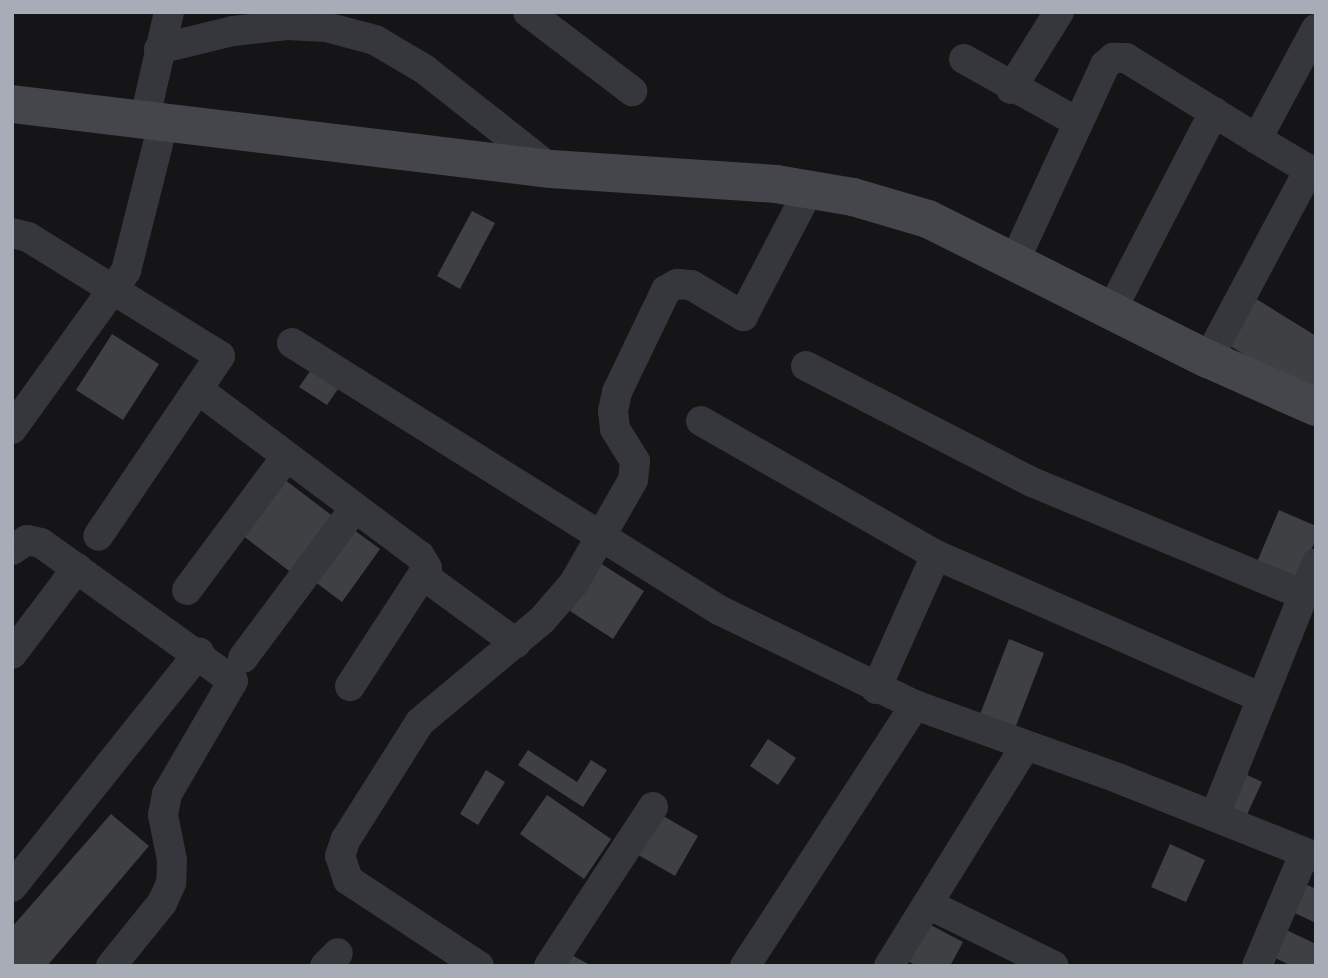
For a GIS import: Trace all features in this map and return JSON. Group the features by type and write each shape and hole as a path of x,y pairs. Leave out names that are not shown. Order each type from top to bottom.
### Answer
{"street":[{"path":"12,429 126,271 144,210 159,49 169,12"},
{"path":"528,12 632,91"},
{"path":"1011,89 1059,12"},
{"path":"159,49 246,29 330,20 375,40 424,69 551,169"},
{"path":"1257,139 1316,29"},
{"path":"1015,260 1077,122 1113,58 1126,58 1257,139 1313,165 1208,359"},
{"path":"964,59 1011,89 1077,122"},
{"path":"12,104 551,169 809,190 853,197 928,219 1015,260 1208,359 1316,407"},
{"path":"1112,309 1214,113"},
{"path":"479,966 348,880 341,856 346,839 394,759 421,722 516,643 574,583 633,480 635,461 615,429 613,411 617,392 666,290 677,284 691,285 743,316 809,190"},
{"path":"12,233 29,237 218,352 219,364 98,536"},
{"path":"292,343 719,610 876,689 1215,816 1310,855 1257,966"},
{"path":"806,366 1021,477 1303,595"},
{"path":"200,391 420,556 427,568 350,686"},
{"path":"701,421 936,555 1262,698"},
{"path":"187,590 286,457"},
{"path":"243,658 354,509"},
{"path":"12,550 27,540 41,542 199,653 233,681 167,794 163,815 173,860 171,883 162,903 111,966"},
{"path":"876,689 936,555"},
{"path":"1215,816 1316,564"},
{"path":"12,654 77,568"},
{"path":"424,576 516,643"},
{"path":"12,887 199,653"},
{"path":"745,966 915,705"},
{"path":"889,966 1025,747"},
{"path":"549,966 653,807"},
{"path":"928,904 1054,966"}],"building":[{"path":"472,211 495,223 460,289 437,276"},
{"path":"1250,295 1316,336 1316,383 1309,394 1222,341"},
{"path":"112,334 159,364 123,420 76,390"},
{"path":"313,367 340,386 327,405 299,387"},
{"path":"280,476 339,521 297,577 238,532"},
{"path":"1279,510 1316,526 1316,539 1298,579 1257,562"},
{"path":"347,525 380,549 342,602 310,578"},
{"path":"600,563 644,591 613,639 570,611"},
{"path":"1009,639 1044,653 1014,731 979,717"},
{"path":"768,739 796,758 778,785 750,766"},
{"path":"528,750 577,782 591,760 607,770 583,807 518,765"},
{"path":"486,770 505,782 478,825 460,814"},
{"path":"1239,771 1262,782 1243,823 1220,812"},
{"path":"547,795 611,839 584,879 520,834"},
{"path":"658,813 698,836 675,876 635,853"},
{"path":"111,814 149,846 47,966 12,966 12,927"},
{"path":"1170,844 1205,860 1186,902 1151,887"},
{"path":"1301,882 1316,889 1316,923 1288,910"},
{"path":"923,921 963,942 950,966 917,966 904,959"},
{"path":"1280,927 1316,944 1316,966 1292,966 1267,954"},
{"path":"566,952 592,966 558,966"}]}
